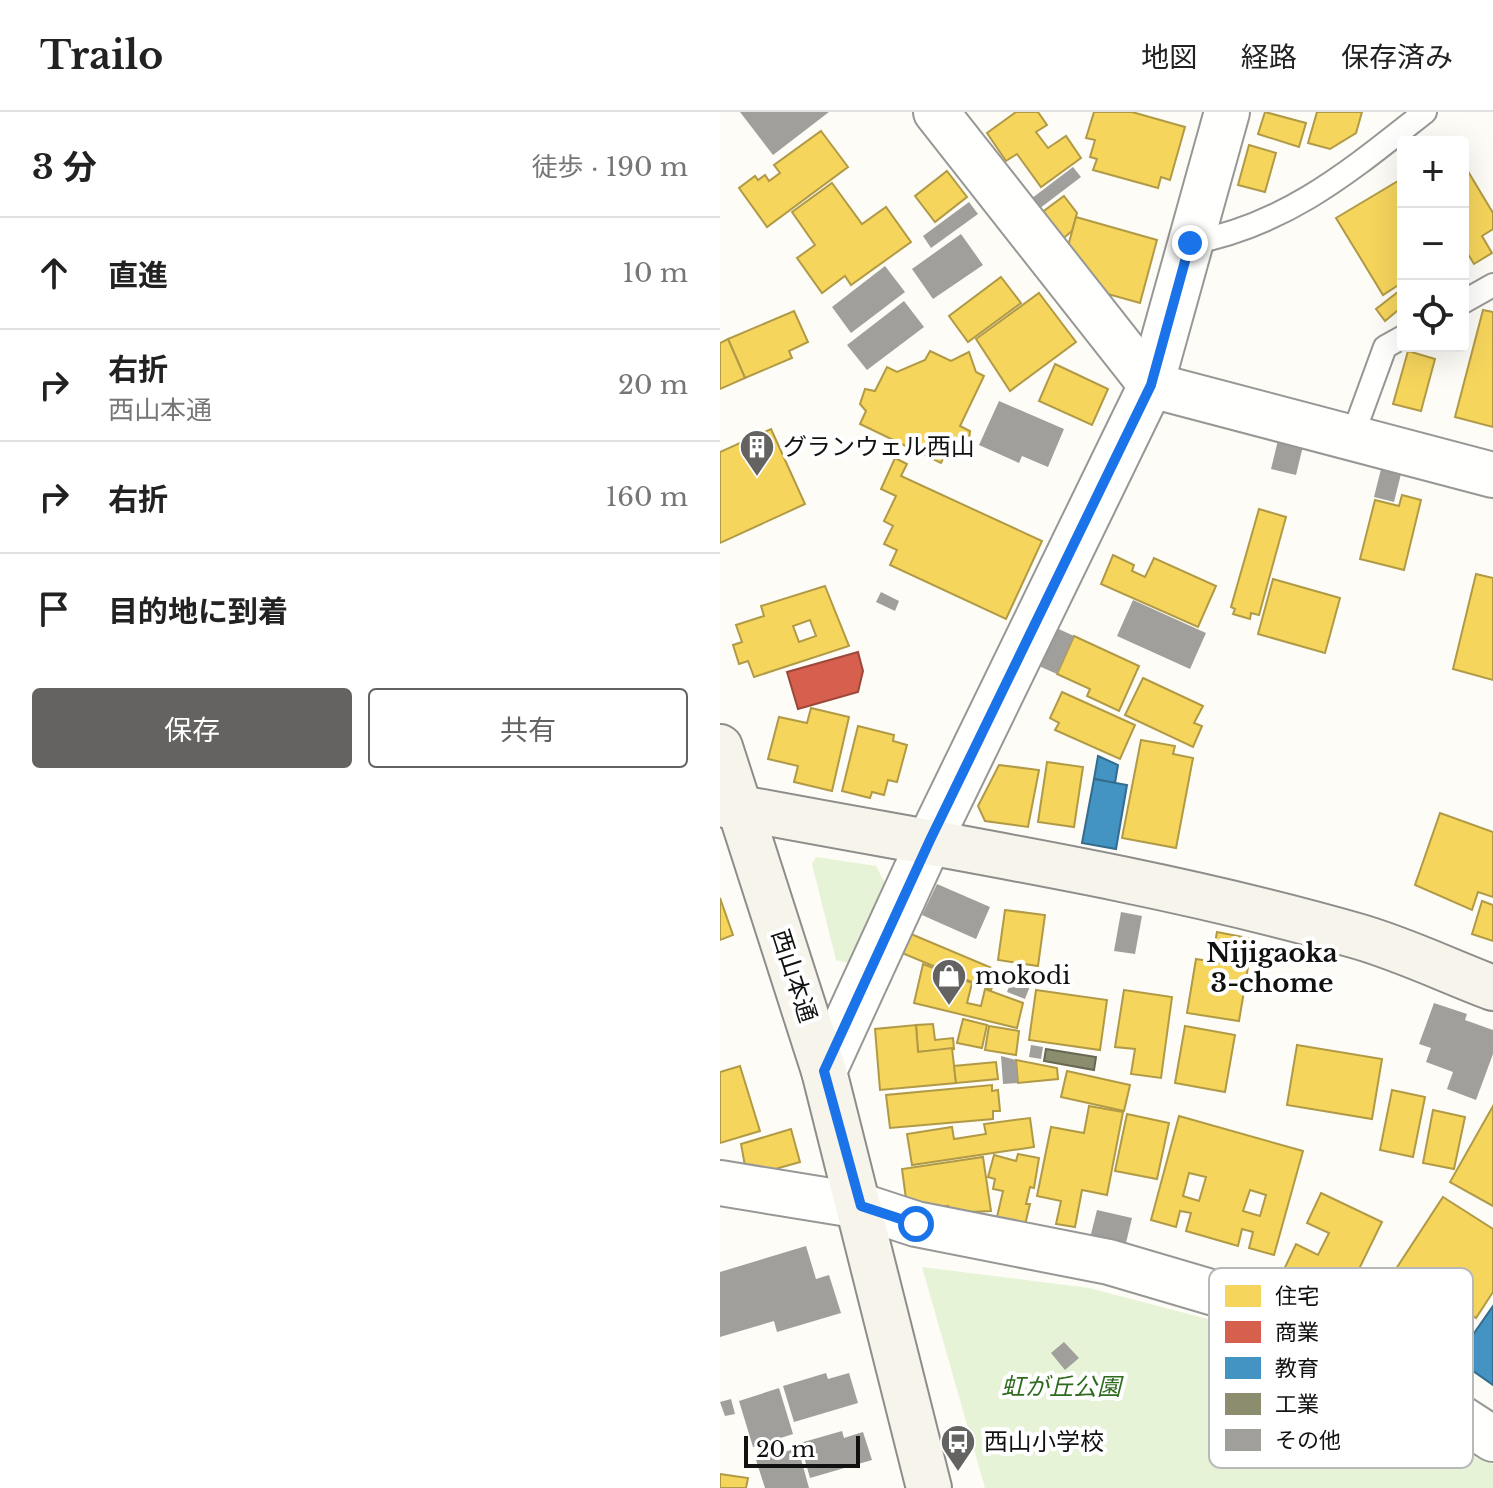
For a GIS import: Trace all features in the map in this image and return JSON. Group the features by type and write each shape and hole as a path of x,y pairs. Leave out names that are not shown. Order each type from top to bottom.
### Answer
{"street":[{"path":"936,112 1151,385 1493,475"},
{"path":"824,1071 930,840 1151,385 1227,112"},
{"name":"西山本通","path":"720,747 730,806 824,1071 861,1206 929,1488"},
{"path":"730,806 930,840 1235,904 1361,937 1493,988"},
{"path":"720,1183 861,1206 916,1224 1109,1262 1209,1291"},
{"path":"1473,1426 1493,1439"}],"lane":[{"path":"1190,243 1269,221 1324,191 1425,112"},
{"path":"1469,299 1493,285"},
{"path":"1351,440 1385,347 1397,340"}],"green space":[{"path":"816,857 876,866 885,883 849,963 836,960 812,864"},
{"name":"虹が丘公園","path":"922,1267 1089,1288 1209,1319 1209,1468 1473,1468 1473,1449 1493,1465 1493,1488 985,1488"}],"building: 住宅":[{"path":"1016,112 1038,112 1047,125 1036,132 1048,148 1066,136 1081,158 1041,187 1017,154 1006,161 987,133"},
{"path":"1094,112 1132,112 1185,127 1170,180 1161,177 1158,188 1093,170 1097,159 1090,157 1095,140 1086,138"},
{"path":"1265,112 1306,123 1299,147 1258,134"},
{"path":"1317,112 1362,112 1356,133 1330,149 1308,143"},
{"path":"821,131 848,167 767,227 739,188 755,176 758,180 765,175 769,181 780,173 774,165"},
{"path":"1249,145 1276,153 1265,192 1238,185"},
{"path":"947,171 967,197 935,222 915,196"},
{"path":"1469,173 1493,213 1493,229 1482,236 1492,253 1474,264 1469,256"},
{"path":"1397,182 1397,286 1383,295 1336,218"},
{"path":"832,183 862,224 886,207 911,242 851,285 845,276 822,293 797,258 815,245 792,212"},
{"path":"1064,196 1077,213 1072,231 1054,246 1033,219"},
{"path":"1076,217 1157,240 1140,303 1079,286 1072,265 1075,252 1067,250"},
{"path":"1001,277 1021,303 968,342 949,316"},
{"path":"1039,293 1076,342 1010,391 976,339"},
{"path":"1397,293 1397,311 1385,321 1376,309"},
{"path":"1483,310 1493,312 1493,427 1455,417"},
{"path":"794,311 808,342 789,351 792,358 745,378 728,339"},
{"path":"728,339 745,378 720,389 720,343"},
{"path":"930,351 951,361 969,352 976,372 984,376 960,426 970,431 969,440 962,445 952,440 941,463 860,424 866,411 860,404 865,389 875,391 887,367 897,372 925,360"},
{"path":"1408,352 1435,359 1421,411 1393,404"},
{"path":"1055,364 1108,389 1092,425 1039,401"},
{"name":"グランウェル西山","path":"771,429 805,504 720,543 720,452"},
{"path":"895,458 907,464 901,476 1042,541 1006,619 890,565 897,550 884,544 893,526 884,521 896,496 881,489"},
{"path":"1402,495 1421,500 1404,570 1360,559 1375,500 1399,506"},
{"path":"1259,509 1286,517 1259,615 1251,613 1250,619 1233,614 1235,609 1231,607"},
{"path":"1113,555 1134,565 1132,571 1145,577 1154,558 1216,586 1198,627 1101,584"},
{"path":"1476,574 1493,578 1493,680 1453,669"},
{"path":"1273,579 1340,598 1325,653 1258,634"},
{"path":"825,586 849,646 754,677 748,661 739,664 733,645 742,642 736,625 764,616 761,606","holes":["810,620 816,636 799,642 793,626"]},
{"path":"1074,636 1139,666 1119,711 1087,696 1090,689 1057,674"},
{"path":"1143,678 1203,706 1194,723 1202,726 1193,747 1125,715"},
{"path":"1062,692 1135,725 1120,759 1055,730 1059,723 1050,718"},
{"path":"811,708 849,717 832,791 794,782 798,766 768,759 779,717 807,723"},
{"path":"858,726 894,735 893,741 907,745 897,782 888,780 884,795 872,792 870,798 842,791"},
{"path":"1141,740 1175,746 1173,754 1193,758 1176,848 1122,838"},
{"path":"1047,762 1083,767 1074,827 1038,822"},
{"path":"999,765 1039,770 1028,827 985,821 978,806"},
{"path":"1440,813 1493,832 1493,897 1478,892 1472,910 1415,885"},
{"path":"720,898 733,935 720,940"},
{"path":"1482,901 1493,905 1493,941 1472,934"},
{"path":"1005,910 1045,915 1038,966 998,960"},
{"path":"1217,932 1248,938 1243,964 1212,958"},
{"path":"911,934 999,971 991,990 902,953"},
{"path":"1196,959 1248,967 1239,1021 1187,1013"},
{"path":"923,964 972,983 967,1003 981,1006 985,989 1023,1003 1017,1028 914,1003"},
{"path":"1036,990 1107,1000 1100,1050 1029,1040"},
{"path":"1124,990 1172,997 1161,1078 1131,1074 1135,1049 1115,1047"},
{"path":"963,1019 987,1025 982,1048 957,1043"},
{"path":"933,1024 935,1040 953,1038 954,1049 918,1052 916,1025"},
{"path":"916,1025 918,1052 952,1048 956,1083 880,1090 875,1029"},
{"path":"989,1026 1019,1031 1016,1055 985,1050"},
{"path":"1185,1026 1235,1035 1225,1092 1175,1083"},
{"path":"1297,1045 1382,1059 1372,1119 1287,1105"},
{"path":"1016,1060 1057,1068 1058,1079 1018,1083"},
{"path":"996,1062 998,1079 956,1083 954,1066"},
{"path":"740,1066 760,1131 720,1143 720,1072"},
{"path":"1067,1071 1130,1085 1124,1111 1061,1097"},
{"path":"992,1085 992,1091 998,1090 1000,1111 993,1111 993,1119 890,1128 886,1095"},
{"path":"1392,1090 1425,1097 1413,1157 1380,1150"},
{"path":"1089,1106 1123,1112 1107,1195 1082,1190 1075,1227 1056,1224 1061,1201 1037,1196 1051,1127 1084,1133"},
{"path":"1493,1106 1493,1206 1450,1182"},
{"path":"1433,1110 1465,1117 1454,1169 1423,1163"},
{"path":"1127,1114 1169,1123 1157,1179 1115,1171"},
{"path":"1179,1116 1303,1151 1274,1255 1249,1248 1253,1232 1242,1229 1238,1246 1186,1231 1191,1213 1180,1211 1176,1227 1151,1220","holes":["1189,1173 1206,1177 1199,1201 1183,1196","1250,1190 1266,1195 1260,1216 1243,1211"]},
{"path":"1030,1118 1034,1147 912,1165 907,1134 952,1127 954,1139 986,1134 984,1124"},
{"path":"791,1129 800,1162 747,1177 741,1144"},
{"path":"1018,1154 1039,1158 1034,1188 1030,1187 1026,1204 1030,1204 1025,1225 997,1217 1003,1191 993,1189 995,1179 988,1177 994,1155 1016,1161"},
{"path":"983,1157 991,1211 949,1213 948,1206 929,1209 906,1199 902,1169"},
{"path":"1321,1193 1382,1222 1359,1268 1285,1268 1296,1244 1318,1255 1329,1233 1307,1223"},
{"path":"1443,1197 1493,1229 1493,1292 1476,1318 1473,1316 1473,1268 1397,1268"},
{"path":"720,1474 748,1478 746,1488 720,1488"}],"building: 商業":[{"path":"858,652 863,671 858,692 798,709 787,672"}],"building: 教育":[{"path":"1098,756 1118,765 1115,783 1094,779"},
{"path":"1094,779 1127,785 1116,849 1082,843"},
{"path":"1493,1306 1493,1385 1473,1371 1473,1335"}],"building: 工業":[{"path":"1046,1049 1096,1057 1094,1070 1044,1061"}],"building: その他":[{"path":"740,112 829,112 773,155"},
{"path":"1073,167 1081,177 1031,215 1023,205"},
{"path":"969,202 978,214 931,248 923,236"},
{"path":"961,234 983,265 933,299 912,269"},
{"path":"885,266 905,292 851,333 832,307"},
{"path":"904,301 924,327 867,370 847,345"},
{"path":"999,401 1064,429 1048,467 1022,456 1019,463 979,445"},
{"path":"1278,440 1303,446 1296,475 1271,469"},
{"path":"1381,469 1401,474 1394,502 1374,497"},
{"path":"881,592 899,601 895,611 876,602"},
{"path":"1133,600 1206,633 1190,669 1117,636"},
{"path":"1050,625 1074,636 1057,674 1032,663"},
{"path":"937,884 990,907 976,939 922,915"},
{"path":"1121,912 1142,916 1135,954 1114,951"},
{"path":"1012,979 1030,986 1025,999 1007,992"},
{"path":"1434,1003 1467,1014 1465,1020 1493,1030 1493,1054 1476,1100 1447,1089 1453,1072 1426,1062 1431,1048 1419,1044"},
{"path":"1031,1045 1043,1047 1041,1059 1029,1057"},
{"path":"1001,1056 1016,1060 1018,1083 1003,1084"},
{"path":"1097,1210 1132,1218 1125,1247 1090,1238"},
{"path":"806,1246 816,1279 829,1275 841,1313 777,1332 774,1321 720,1337 720,1272"},
{"path":"1064,1342 1079,1358 1065,1370 1051,1353"},
{"path":"826,1373 828,1379 849,1373 858,1403 794,1422 783,1386"},
{"path":"779,1388 793,1434 753,1447 739,1401"},
{"path":"731,1399 735,1414 725,1416 720,1402"},
{"path":"842,1431 844,1438 863,1432 872,1460 810,1478 800,1443"},
{"path":"798,1448 809,1488 765,1488 756,1460"}],"place":[{"name":"グランウェル西山","path":"757,478"},
{"name":"mokodi","path":"949,1007"},
{"name":"西山小学校","path":"958,1473"}],"district":[{"name":"Nijigaoka 3-chome","path":"1272,968"}],"route":[{"path":"916,1224 861,1206 824,1071 930,840 1151,385 1190,243"}]}
